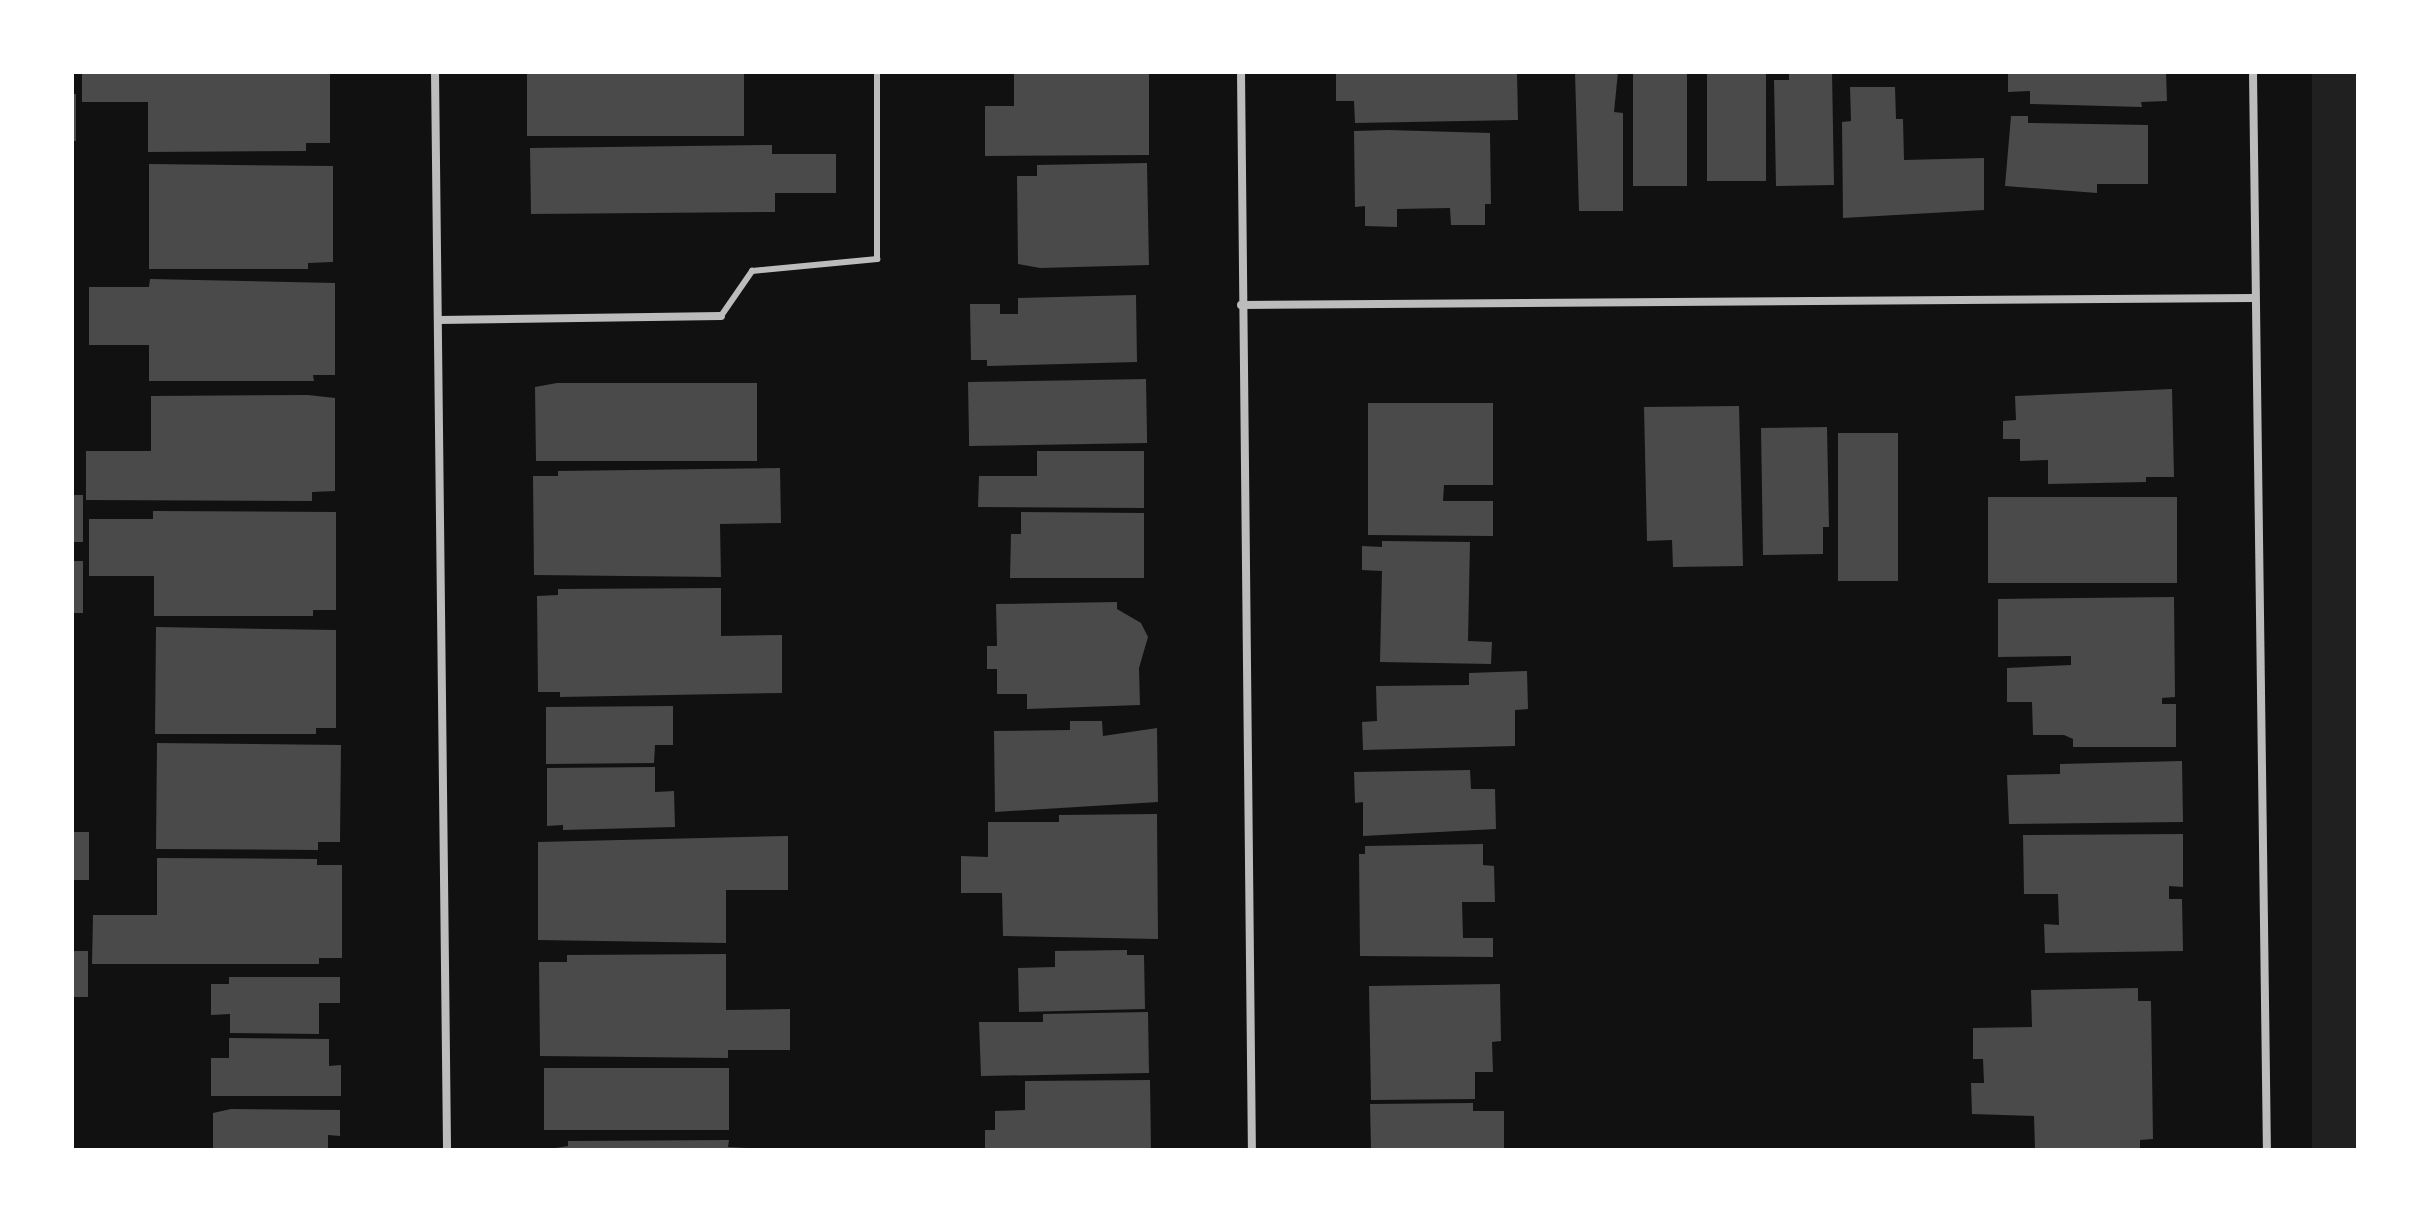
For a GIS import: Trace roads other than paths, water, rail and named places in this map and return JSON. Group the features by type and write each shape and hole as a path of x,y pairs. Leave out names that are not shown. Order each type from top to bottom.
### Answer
{"street":[{"path":"435,72 447,1150"},
{"path":"1241,72 1252,1150"},
{"path":"2253,72 2267,1150"},
{"path":"1241,305 2254,298"},
{"path":"439,320 721,316"}],"lane":[{"path":"721,316 752,271 877,259 877,72"}]}
